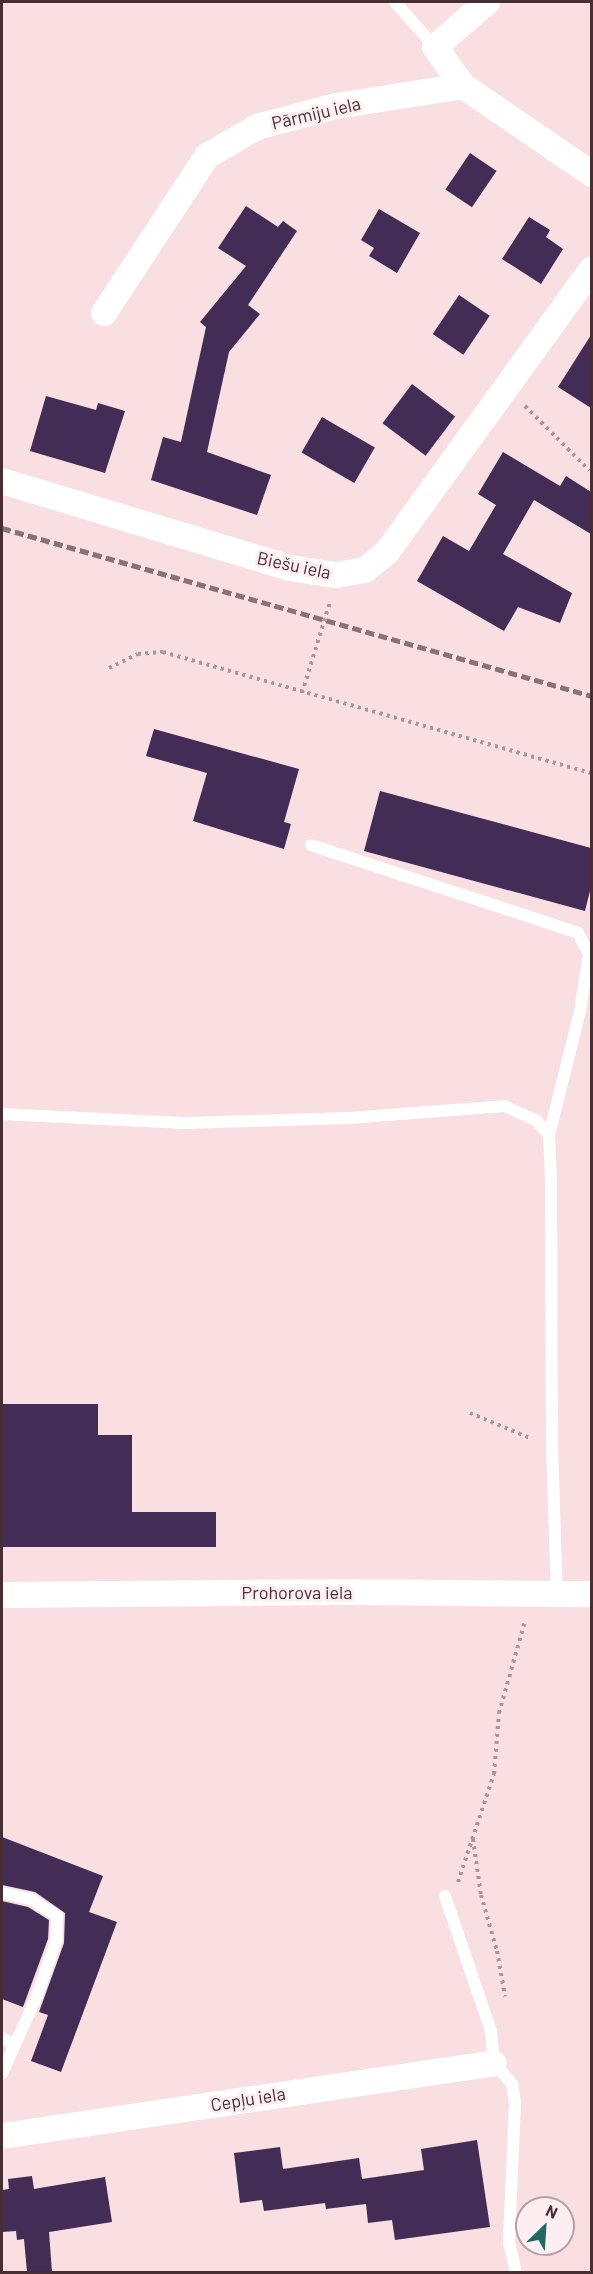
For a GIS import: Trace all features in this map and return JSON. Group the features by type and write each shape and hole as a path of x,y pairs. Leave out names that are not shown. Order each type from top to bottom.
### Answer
{"street":[{"path":"487,2 435,46 463,86 591,174"},
{"name":"Pārmiju iela","path":"104,313 207,156 257,127 336,106 463,86"},
{"name":"Biešu iela","path":"2,481 290,568 336,575 365,570 387,552 505,392 591,269"},
{"name":"Prohorova iela","path":"2,1595 346,1592 591,1594"},
{"name":"Cepļu iela","path":"2,2136 494,2063"}],"lane":[{"path":"395,2 435,46"},
{"path":"311,845 578,933 589,954 586,1009 549,1135 552,1446 557,1593"},
{"path":"2,1114 184,1123 349,1118 504,1106 536,1120 549,1135"},
{"path":"2,1893 31,1899 57,1916 56,1941 37,1996 2,2073"},
{"path":"445,1896 491,2031 494,2063 512,2084 515,2103 509,2242 516,2272"},
{"path":"2,2038 14,2044"}],"path":[{"path":"505,392 526,407 589,470"},
{"path":"302,693 336,575"},
{"path":"109,668 138,654 163,652 591,773"},
{"path":"470,1413 552,1446"},
{"path":"445,1896 460,1879 494,1774 499,1713 531,1593"},
{"path":"472,1838 481,1895 497,1951 508,2016 491,2031"}],"building":[{"path":"470,153 497,171 472,207 445,189"},
{"path":"246,206 278,227 283,221 297,231 248,305 260,314 229,352 207,452 271,475 257,515 151,480 163,437 181,442 206,327 200,322 246,266 218,248"},
{"path":"379,209 420,233 397,273 369,256 374,248 361,240"},
{"path":"529,217 550,230 546,237 563,249 541,284 502,259"},
{"path":"459,295 490,316 463,355 433,334"},
{"path":"591,335 591,408 558,387"},
{"path":"412,384 455,416 426,456 383,423"},
{"path":"46,396 96,410 98,403 125,411 105,473 30,451"},
{"path":"322,417 375,447 354,483 302,453"},
{"path":"503,452 560,486 566,476 591,492 591,534 534,500 503,554 572,593 560,623 518,607 504,631 417,581 443,536 469,551 496,505 478,494"},
{"path":"154,729 299,769 284,822 291,824 284,849 193,821 207,773 146,756"},
{"path":"380,791 591,848 591,887 585,911 364,851"},
{"path":"2,1404 98,1404 98,1435 132,1435 132,1512 216,1512 216,1547 2,1547"},
{"path":"2,1837 103,1876 89,1912 117,1922 61,2072 31,2061 48,2015 39,2012 64,1943 65,1913 35,1892 2,1885"},
{"path":"2,1901 28,1907 49,1920 48,1939 23,2007 2,1999"},
{"path":"477,2140 490,2227 395,2240 392,2220 368,2223 366,2204 326,2209 325,2203 264,2211 262,2200 240,2203 234,2153 280,2147 283,2169 359,2158 362,2179 424,2170 421,2149"},
{"path":"32,2176 34,2189 105,2177 112,2222 49,2232 52,2272 27,2272 24,2239 17,2240 16,2231 2,2232 2,2190 9,2189 8,2179"}],"railway":[{"path":"2,528 592,696"}]}
